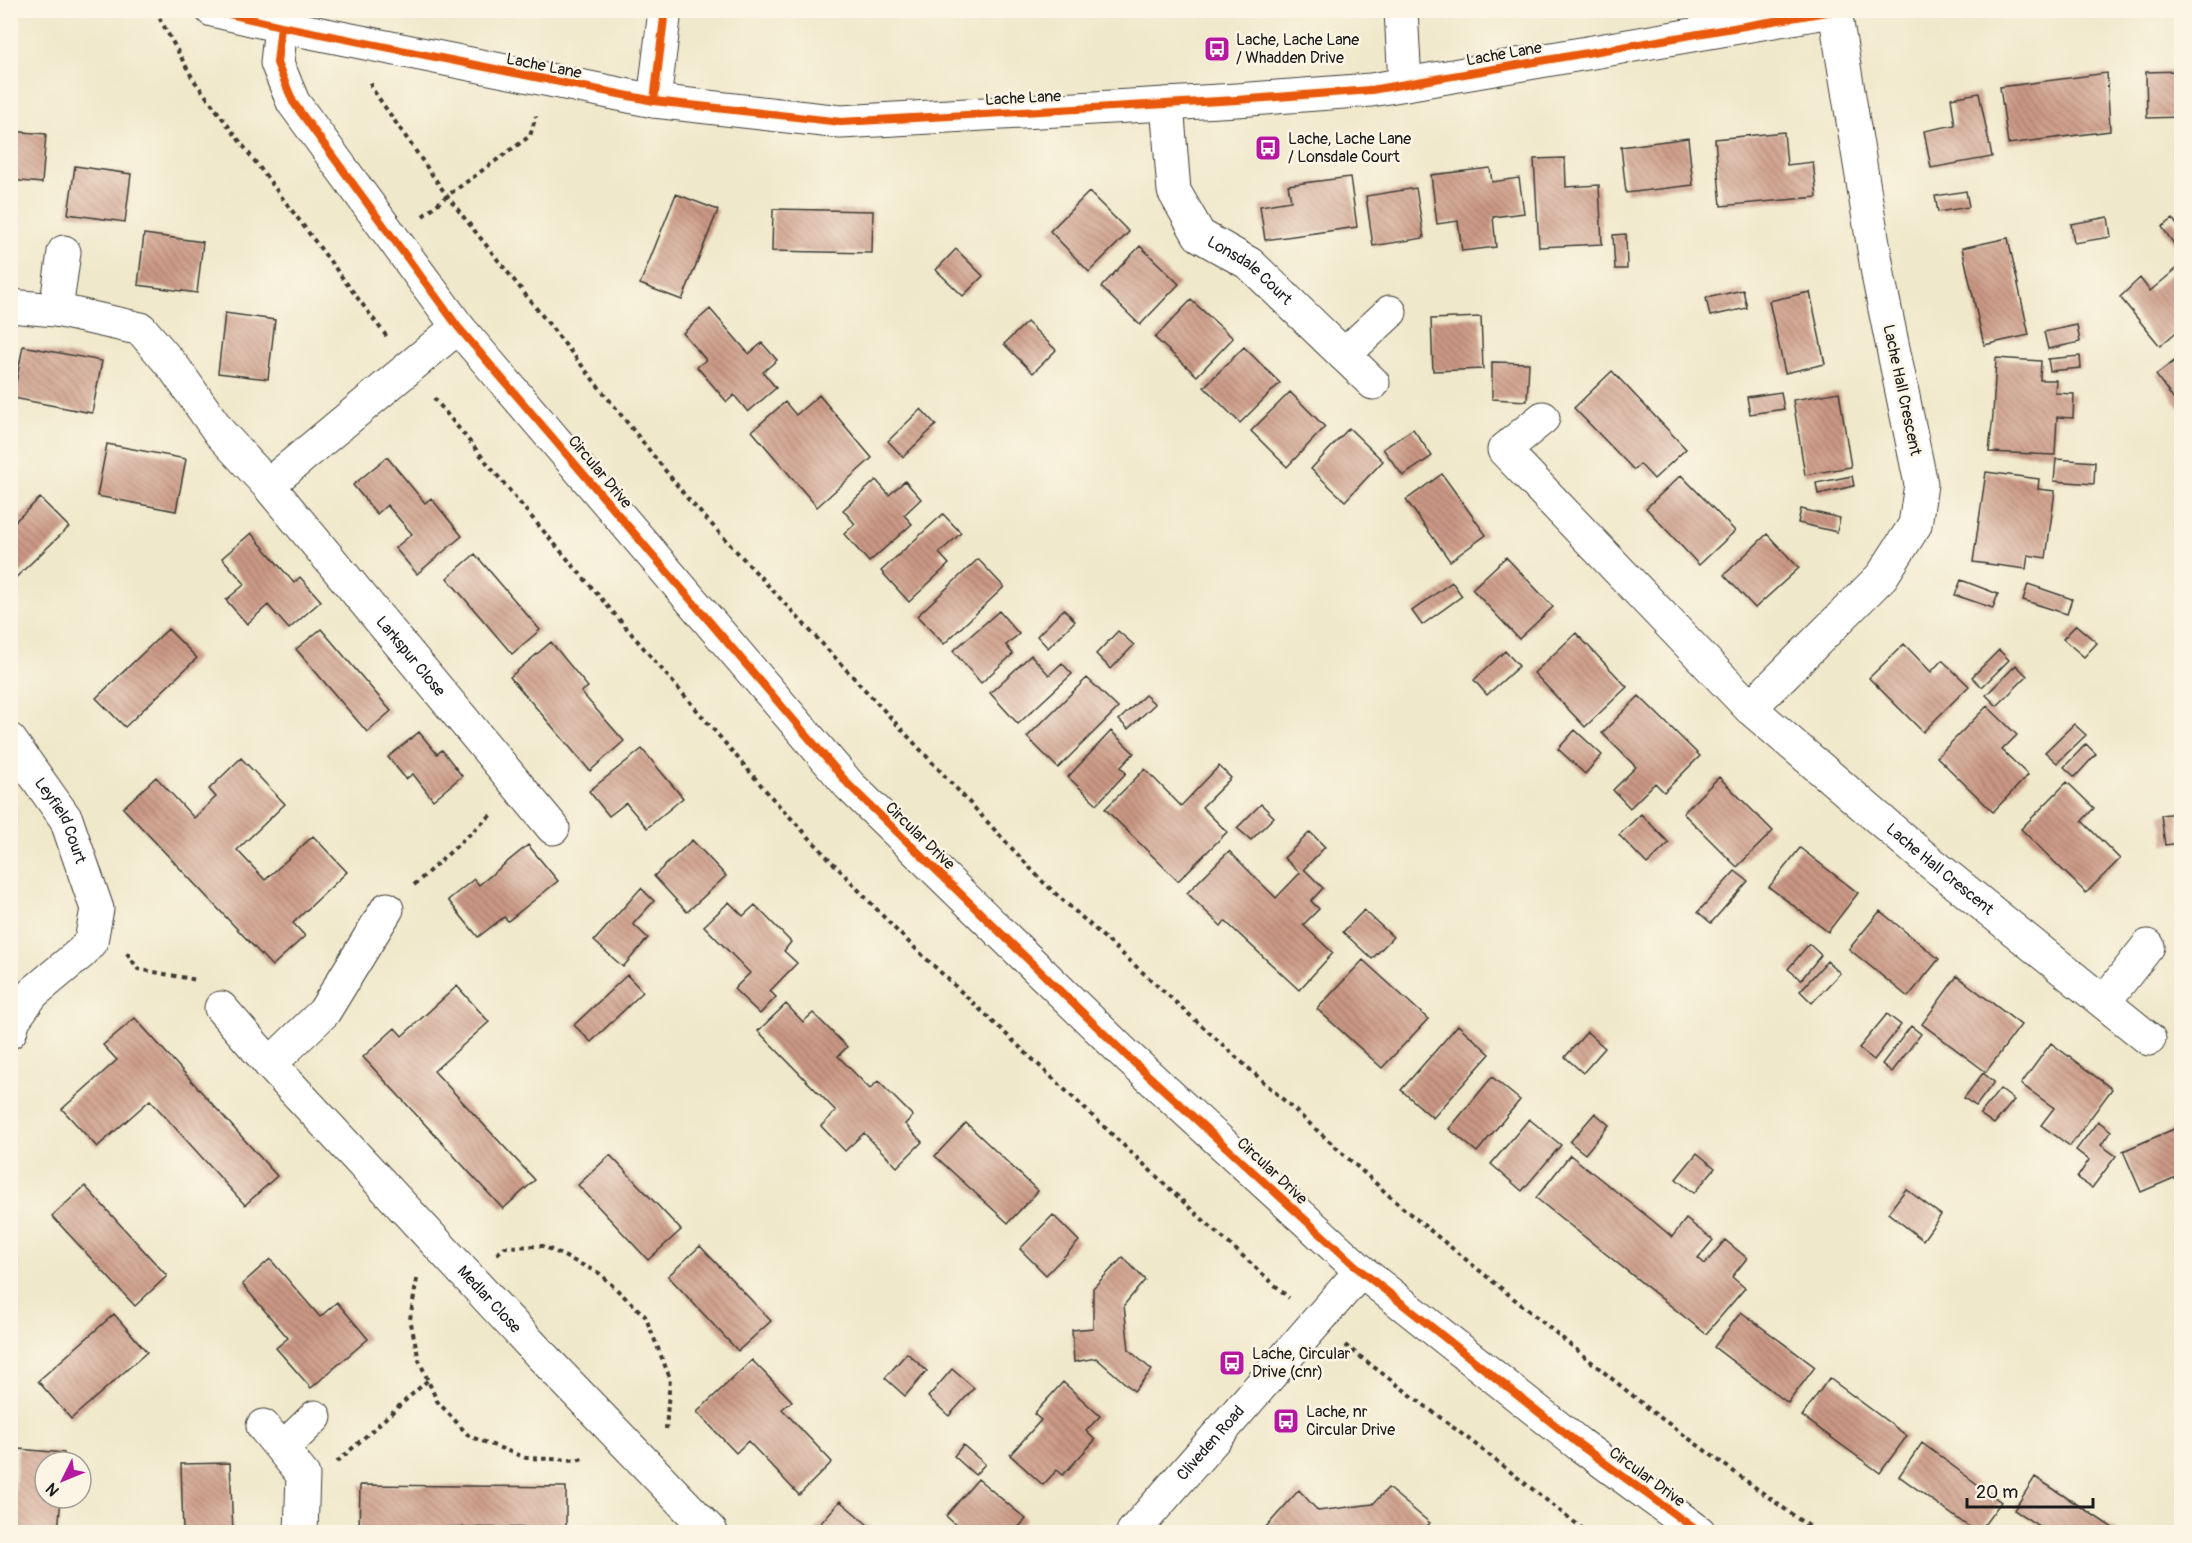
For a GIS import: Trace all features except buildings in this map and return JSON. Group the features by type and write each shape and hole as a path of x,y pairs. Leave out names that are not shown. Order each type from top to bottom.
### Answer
{"street":[{"name":"Lache Lane","path":"212,10 368,44 654,101 841,122 1371,90 1837,11"},
{"path":"654,101 665,10"},
{"path":"1401,10 1405,84"},
{"name":"Lache Hall Crescent","path":"1750,708 1882,576 1915,525 1921,484 1879,280 1837,11"},
{"name":"Circular Drive","path":"281,26 276,63 293,102 458,327 849,785 1127,1056 1361,1271 1580,1445 1699,1533"},
{"name":"Lonsdale Court","path":"1167,104 1174,191 1199,235 1250,264 1373,383"},
{"path":"56,310 64,252"},
{"name":"Larkspur Close","path":"10,306 56,310 141,329 175,369 220,433 268,485 553,828"},
{"path":"1344,355 1390,312"},
{"path":"268,485 458,327"},
{"name":"Lache Hall Crescent","path":"1543,418 1504,450 1750,708 1919,853 2149,1039"},
{"name":"Leyfield Court","path":"10,740 66,819 97,909"},
{"path":"10,1032 14,1019 33,993 82,952 91,941 97,909"},
{"path":"270,1064 324,1012 387,909"},
{"path":"2104,1002 2148,946"},
{"name":"Medlar Close","path":"221,1008 468,1277 711,1533"},
{"name":"Cliveden Road","path":"1133,1533 1361,1271"},
{"path":"301,1533 303,1475 272,1438 315,1417"}],"path":[{"path":"368,44 371,87 447,196 688,499 1044,883 1404,1209 1654,1413 1816,1533"},
{"path":"394,240 447,196 530,136 547,80"},
{"path":"387,909 519,788"},
{"path":"97,909 138,969 195,979 221,1008"},
{"path":"444,1251 417,1278 410,1318 419,1360 437,1401 469,1436 526,1458 577,1460 633,1451 665,1433 670,1378 645,1316 599,1273 543,1246 505,1247 468,1277"},
{"path":"303,1489 319,1478 428,1380"}],"cycle path":[{"path":"212,10 654,101 841,122 1237,100 1371,90 1838,10"},
{"path":"654,101 665,10"},
{"path":"281,26 277,63 293,102 458,327 849,785 1127,1056 1361,1271 1580,1445 1699,1532"}],"place":[{"name":"Lache, Lache Lane / Whadden Drive","path":"1217,49"},
{"name":"Lache, Lache Lane / Lonsdale Court","path":"1268,148"},
{"name":"Lache, Circular Drive (cnr)","path":"1232,1363"},
{"name":"Lache, nr Circular Drive","path":"1286,1421"}]}
